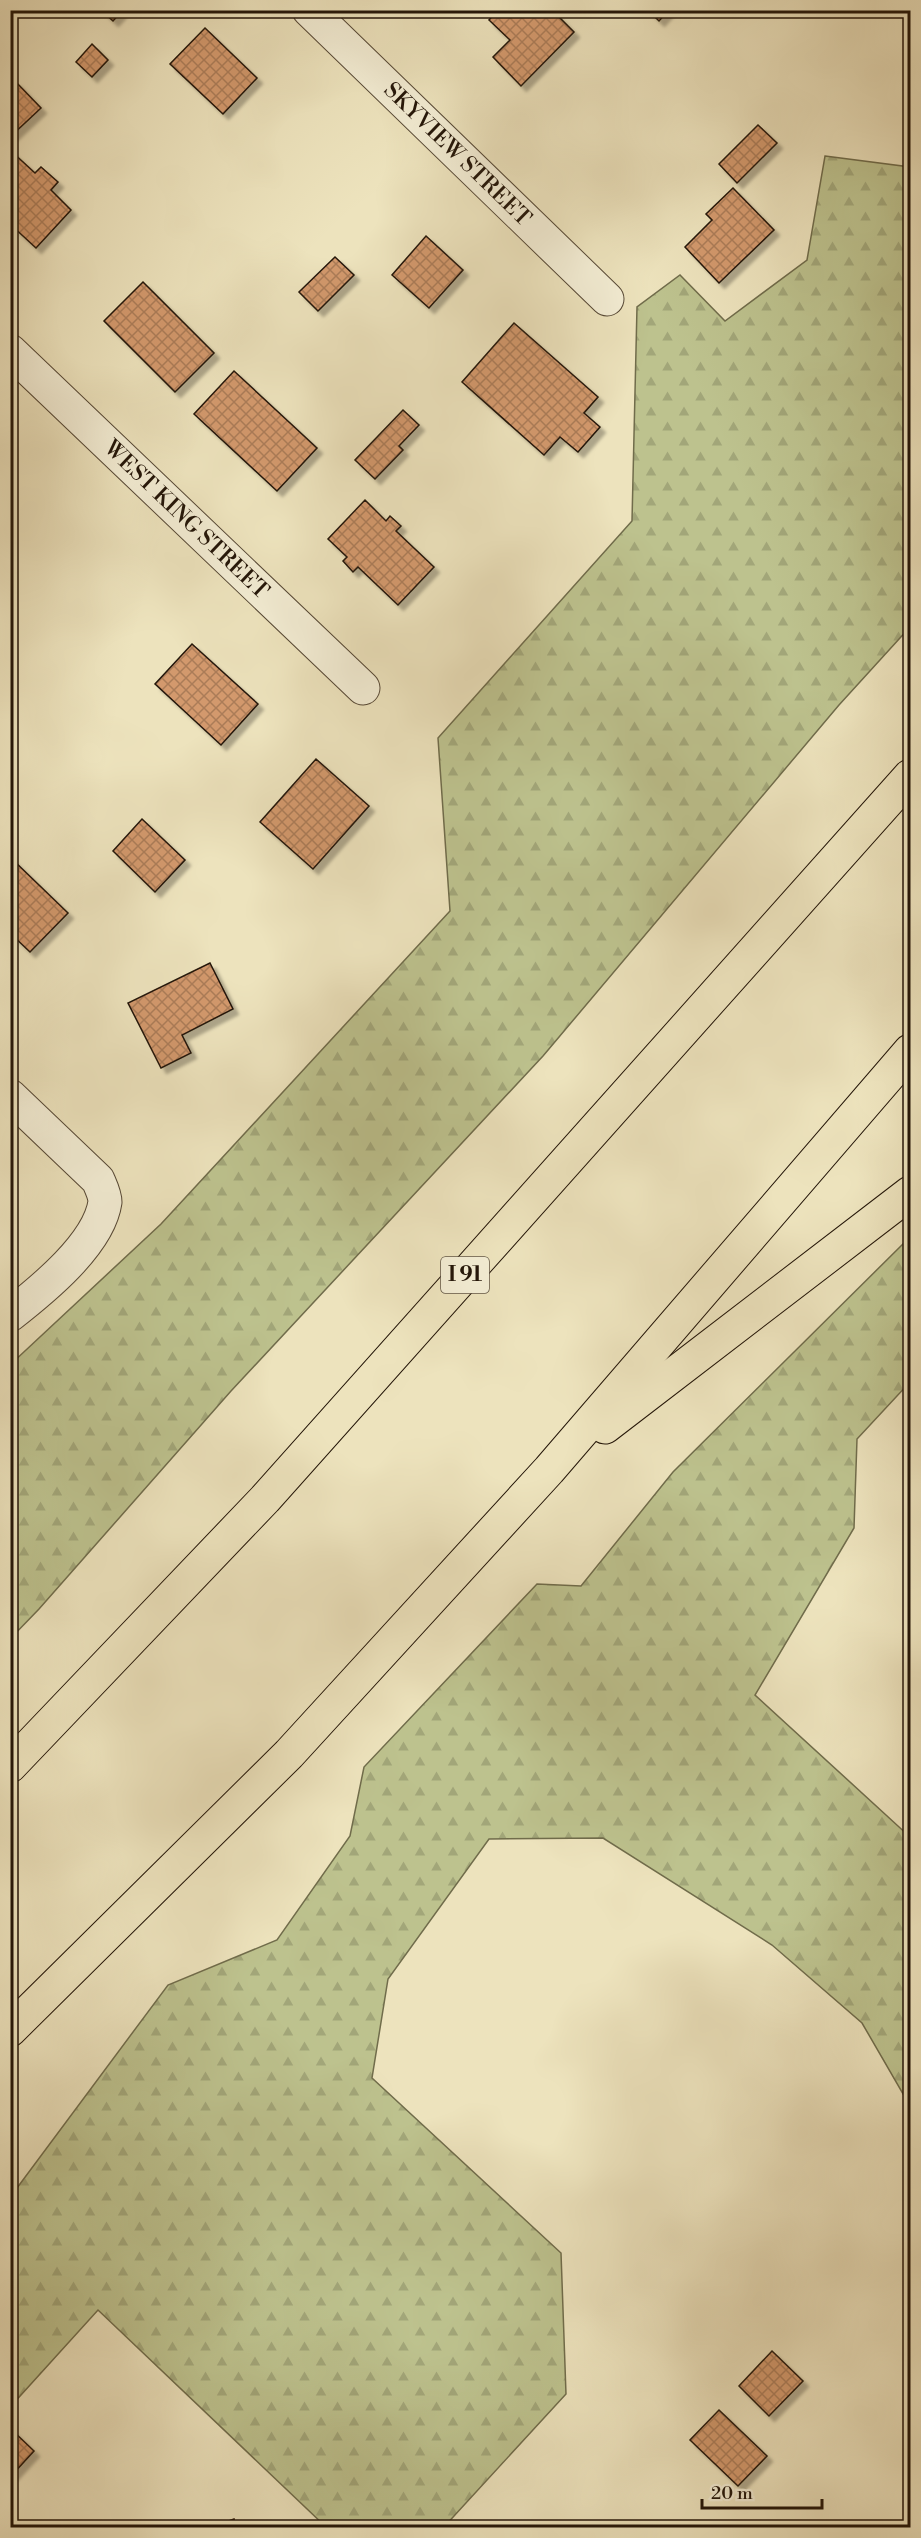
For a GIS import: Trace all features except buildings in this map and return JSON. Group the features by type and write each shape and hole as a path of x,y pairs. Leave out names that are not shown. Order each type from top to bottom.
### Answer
{"highway":[{"name":"I 91","path":"10,1766 273,1490 910,776"},
{"path":"10,2030 289,1754 549,1470 910,1051"},
{"path":"549,1470 910,1193"}],"street":[{"name":"SKYVIEW STREET","path":"309,10 607,298"},
{"name":"WEST KING STREET","path":"10,351 363,688"},
{"path":"10,1096 98,1180 105,1199 100,1217 83,1246 35,1295 10,1315"}],"green space":[{"path":"825,156 910,167 910,627 839,705 543,1056 231,1391 11,1638 11,1364 161,1224 450,911 438,738 632,521 637,307 680,275 725,321 807,260"},
{"path":"910,1237 910,1382 857,1439 854,1528 755,1695 910,1837 910,2106 862,2023 772,1945 603,1838 489,1839 388,1979 372,2078 561,2253 566,2394 443,2528 326,2527 98,2310 11,2406 11,2196 168,1985 277,1940 350,1836 364,1767 537,1584 581,1586 673,1472"}]}
